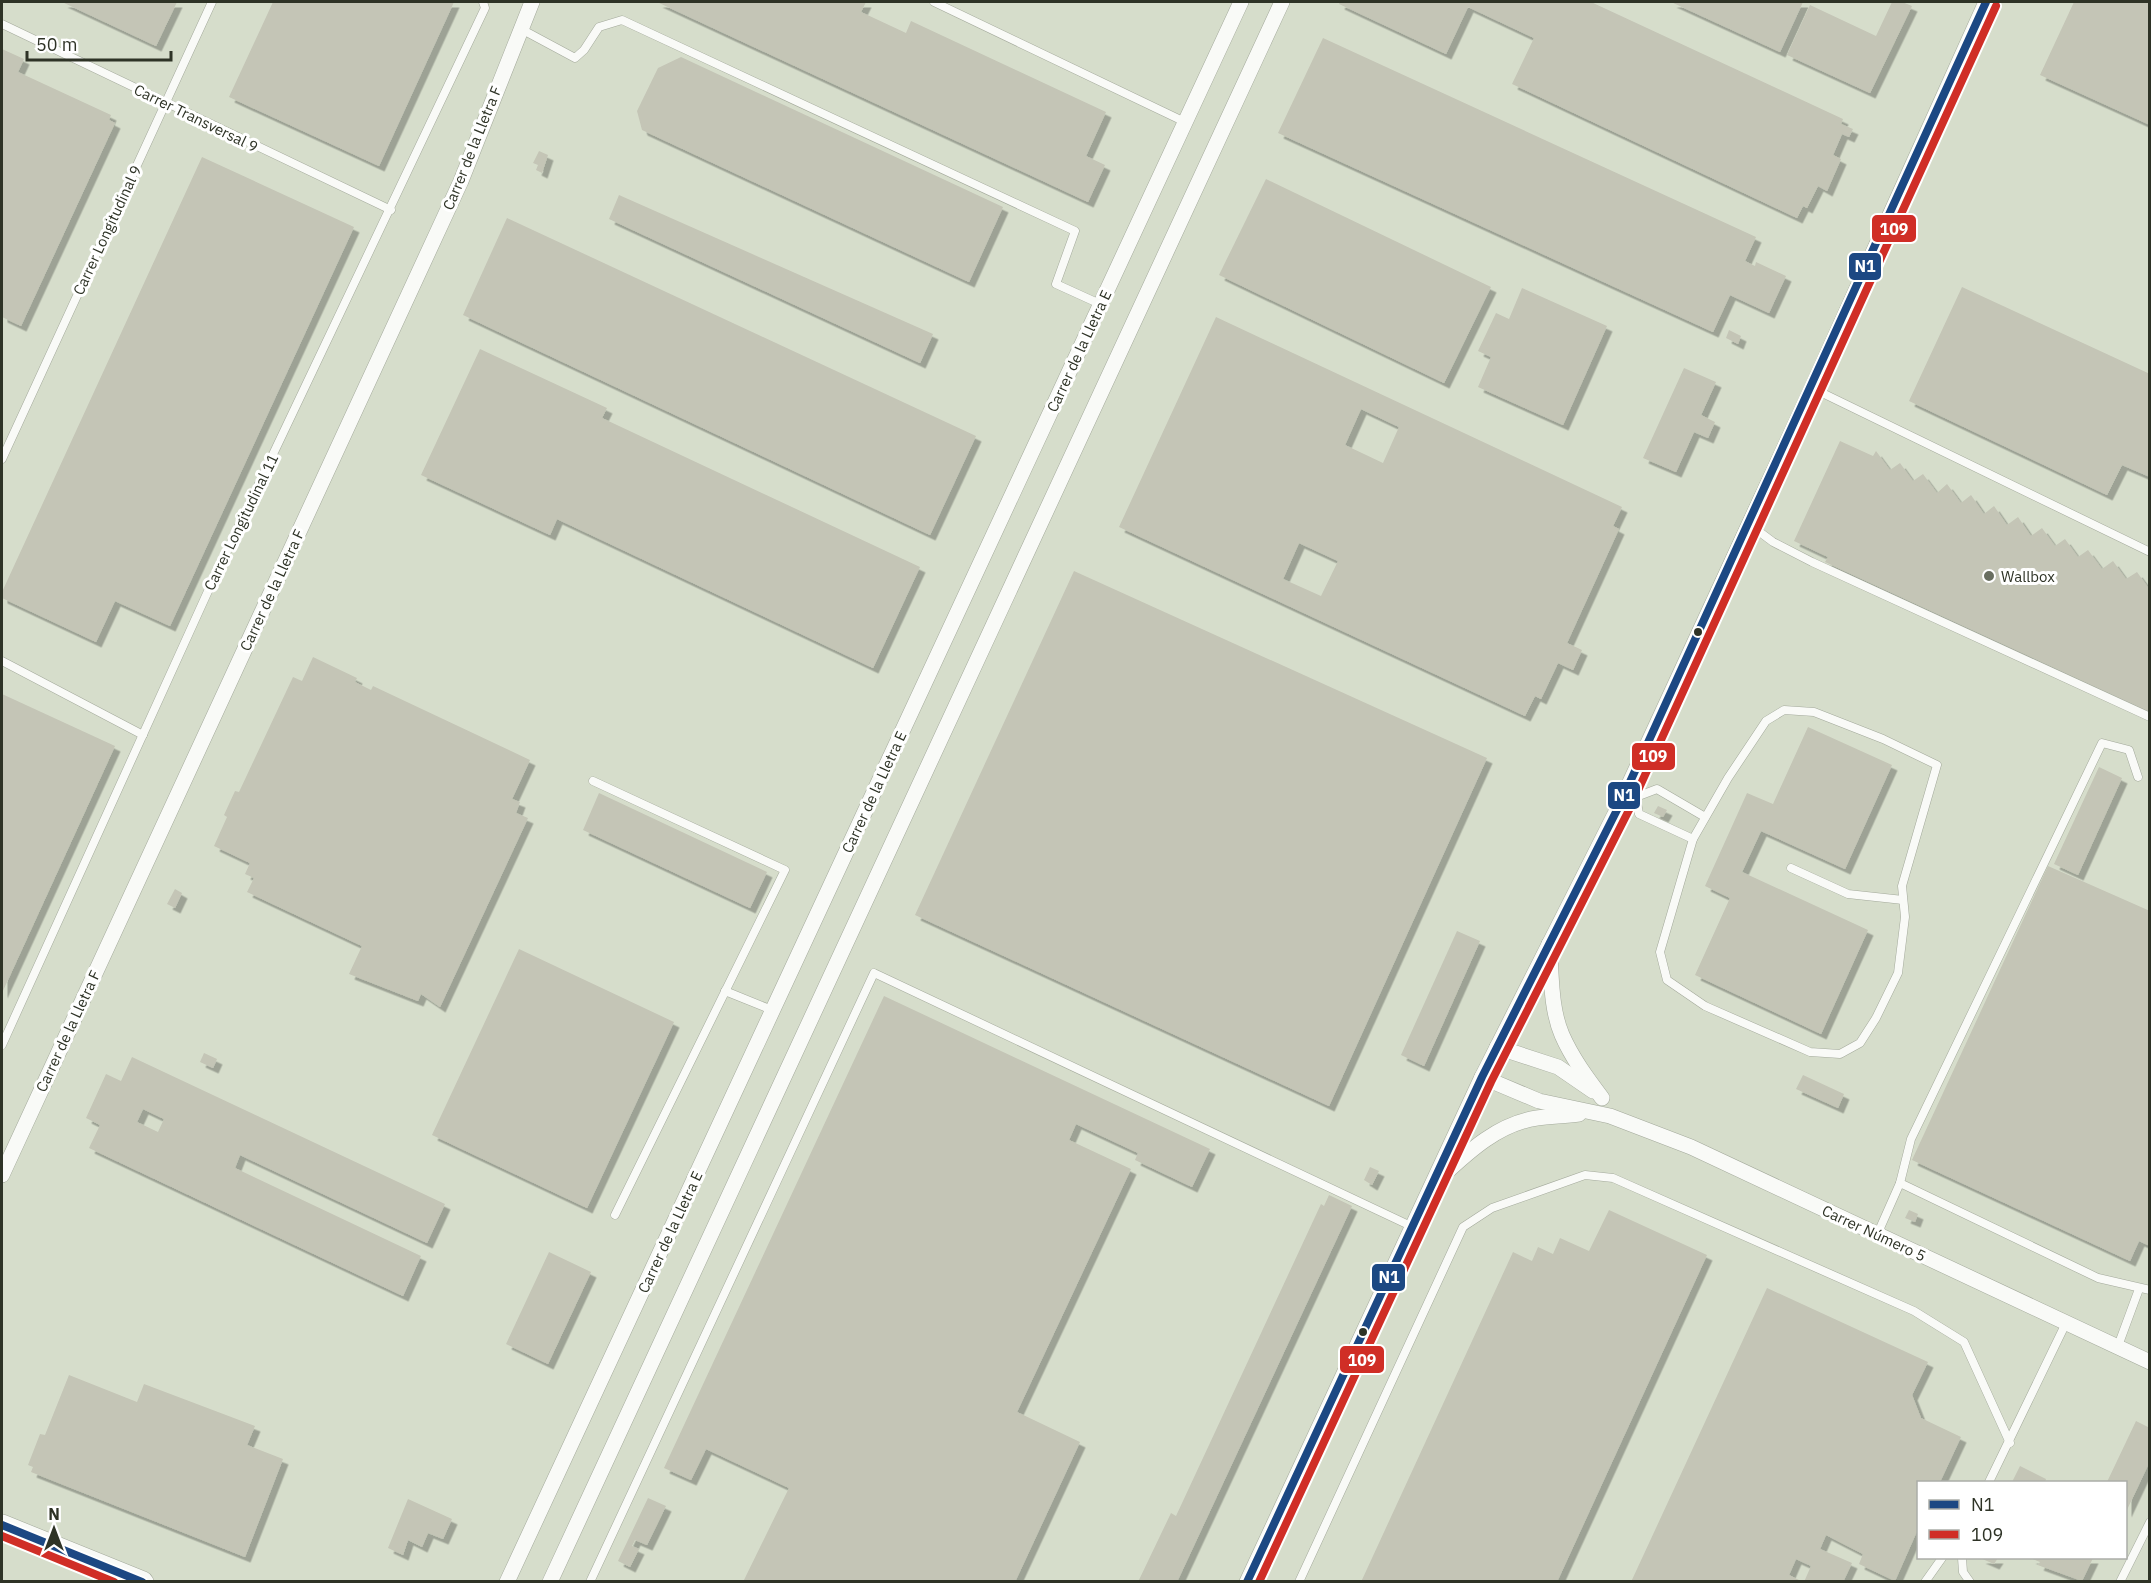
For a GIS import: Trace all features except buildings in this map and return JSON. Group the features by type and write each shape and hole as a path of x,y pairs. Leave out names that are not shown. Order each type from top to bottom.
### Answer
{"main road":[{"path":"2,1525 143,1581"}],"street":[{"name":"Carrer de la Lletra F","path":"2,1175 461,181 519,28 532,2"},
{"name":"Carrer de la Lletra E","path":"507,1581 1241,2"},
{"path":"550,1581 1282,2"},
{"path":"1247,1581 1482,1077 1549,944 1630,794 1749,524 1986,2"},
{"path":"1549,944 1554,1004 1561,1034 1599,1105"},
{"path":"1497,1047 1558,1067 1599,1105"},
{"path":"1482,1077 1539,1101 1599,1105"},
{"path":"1433,1185 1473,1147 1504,1128 1535,1118 1599,1105"},
{"name":"Carrer Número 5","path":"1599,1105 1626,1121 1691,1147 2150,1362"}],"lane":[{"name":"Carrer Longitudinal 9","path":"2,459 212,2"},
{"name":"Carrer Longitudinal 11","path":"2,1045 209,589 485,8 483,2"},
{"path":"934,2 1185,122"},
{"path":"519,28 575,58 584,50 599,27 622,20 1075,231 1056,284 1100,304"},
{"name":"Carrer Transversal 9","path":"2,24 390,210"},
{"path":"1812,388 2150,552"},
{"path":"1749,524 1773,542 1812,562 2150,717"},
{"path":"2,661 143,735"},
{"path":"1784,710 1814,712 1883,739 1938,765 1902,886 1903,946 1898,973 1876,1018 1860,1043 1839,1054 1810,1052 1705,1006 1667,980 1660,952 1693,839 1766,721 1784,710"},
{"path":"1876,1235 1900,1183 1911,1139 2102,743 2129,750 2138,777"},
{"path":"593,781 785,870 615,1215"},
{"path":"1693,839 1639,814 1630,794 1657,789 1705,817"},
{"path":"1791,868 1848,894 1903,900"},
{"path":"590,1581 874,973 1413,1227"},
{"path":"726,992 772,1010"},
{"path":"1299,1581 1463,1227 1492,1208 1585,1175 1613,1178 1914,1311 1964,1342 2010,1443"},
{"path":"1900,1183 2098,1278 2150,1290"},
{"path":"2118,1346 2139,1289"},
{"path":"1990,1481 2010,1443 2066,1323"},
{"path":"2120,1581 2150,1522"},
{"path":"1925,1581 1941,1559"},
{"path":"1962,1559 1963,1572 1970,1581"}],"transit line":[{"name":"N1","path":"1247,1582 1482,1077 1619,806 1986,2"},
{"name":"109","path":"1259,1582 1491,1082 1629,810 1996,6"},
{"name":"N1","path":"2,1525 142,1582"},
{"name":"109","path":"2,1536 114,1582"}],"place":[{"name":"Wallbox","path":"1989,576"}]}
